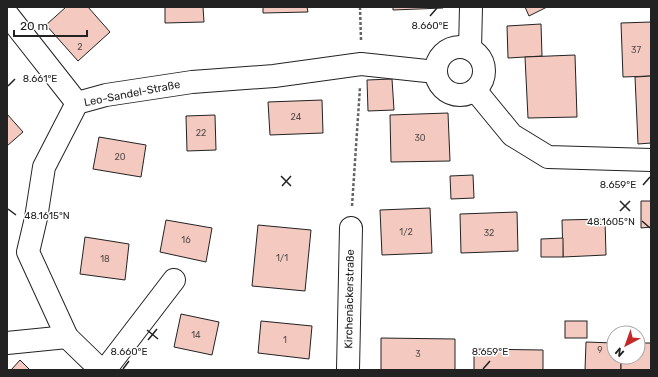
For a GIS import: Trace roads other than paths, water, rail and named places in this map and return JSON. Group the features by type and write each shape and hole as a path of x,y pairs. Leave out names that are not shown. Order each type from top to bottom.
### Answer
{"street":[{"path":"470,49 471,7"},
{"path":"7,14 77,104"},
{"path":"458,47 470,49 479,57 484,67 484,77 479,86 464,95 448,92 440,84 436,72 438,61 445,52 458,47"},
{"name":"Leo-Sandel-Straße","path":"101,370 67,337 28,252 36,218 44,166 77,104 106,96 192,82 274,76 361,64 436,72"},
{"path":"474,90 512,135 548,157 651,160"},
{"name":"Kirchenäckerstraße","path":"348,370 351,228"},
{"path":"105,370 174,280"},
{"path":"7,343 67,337"}]}
